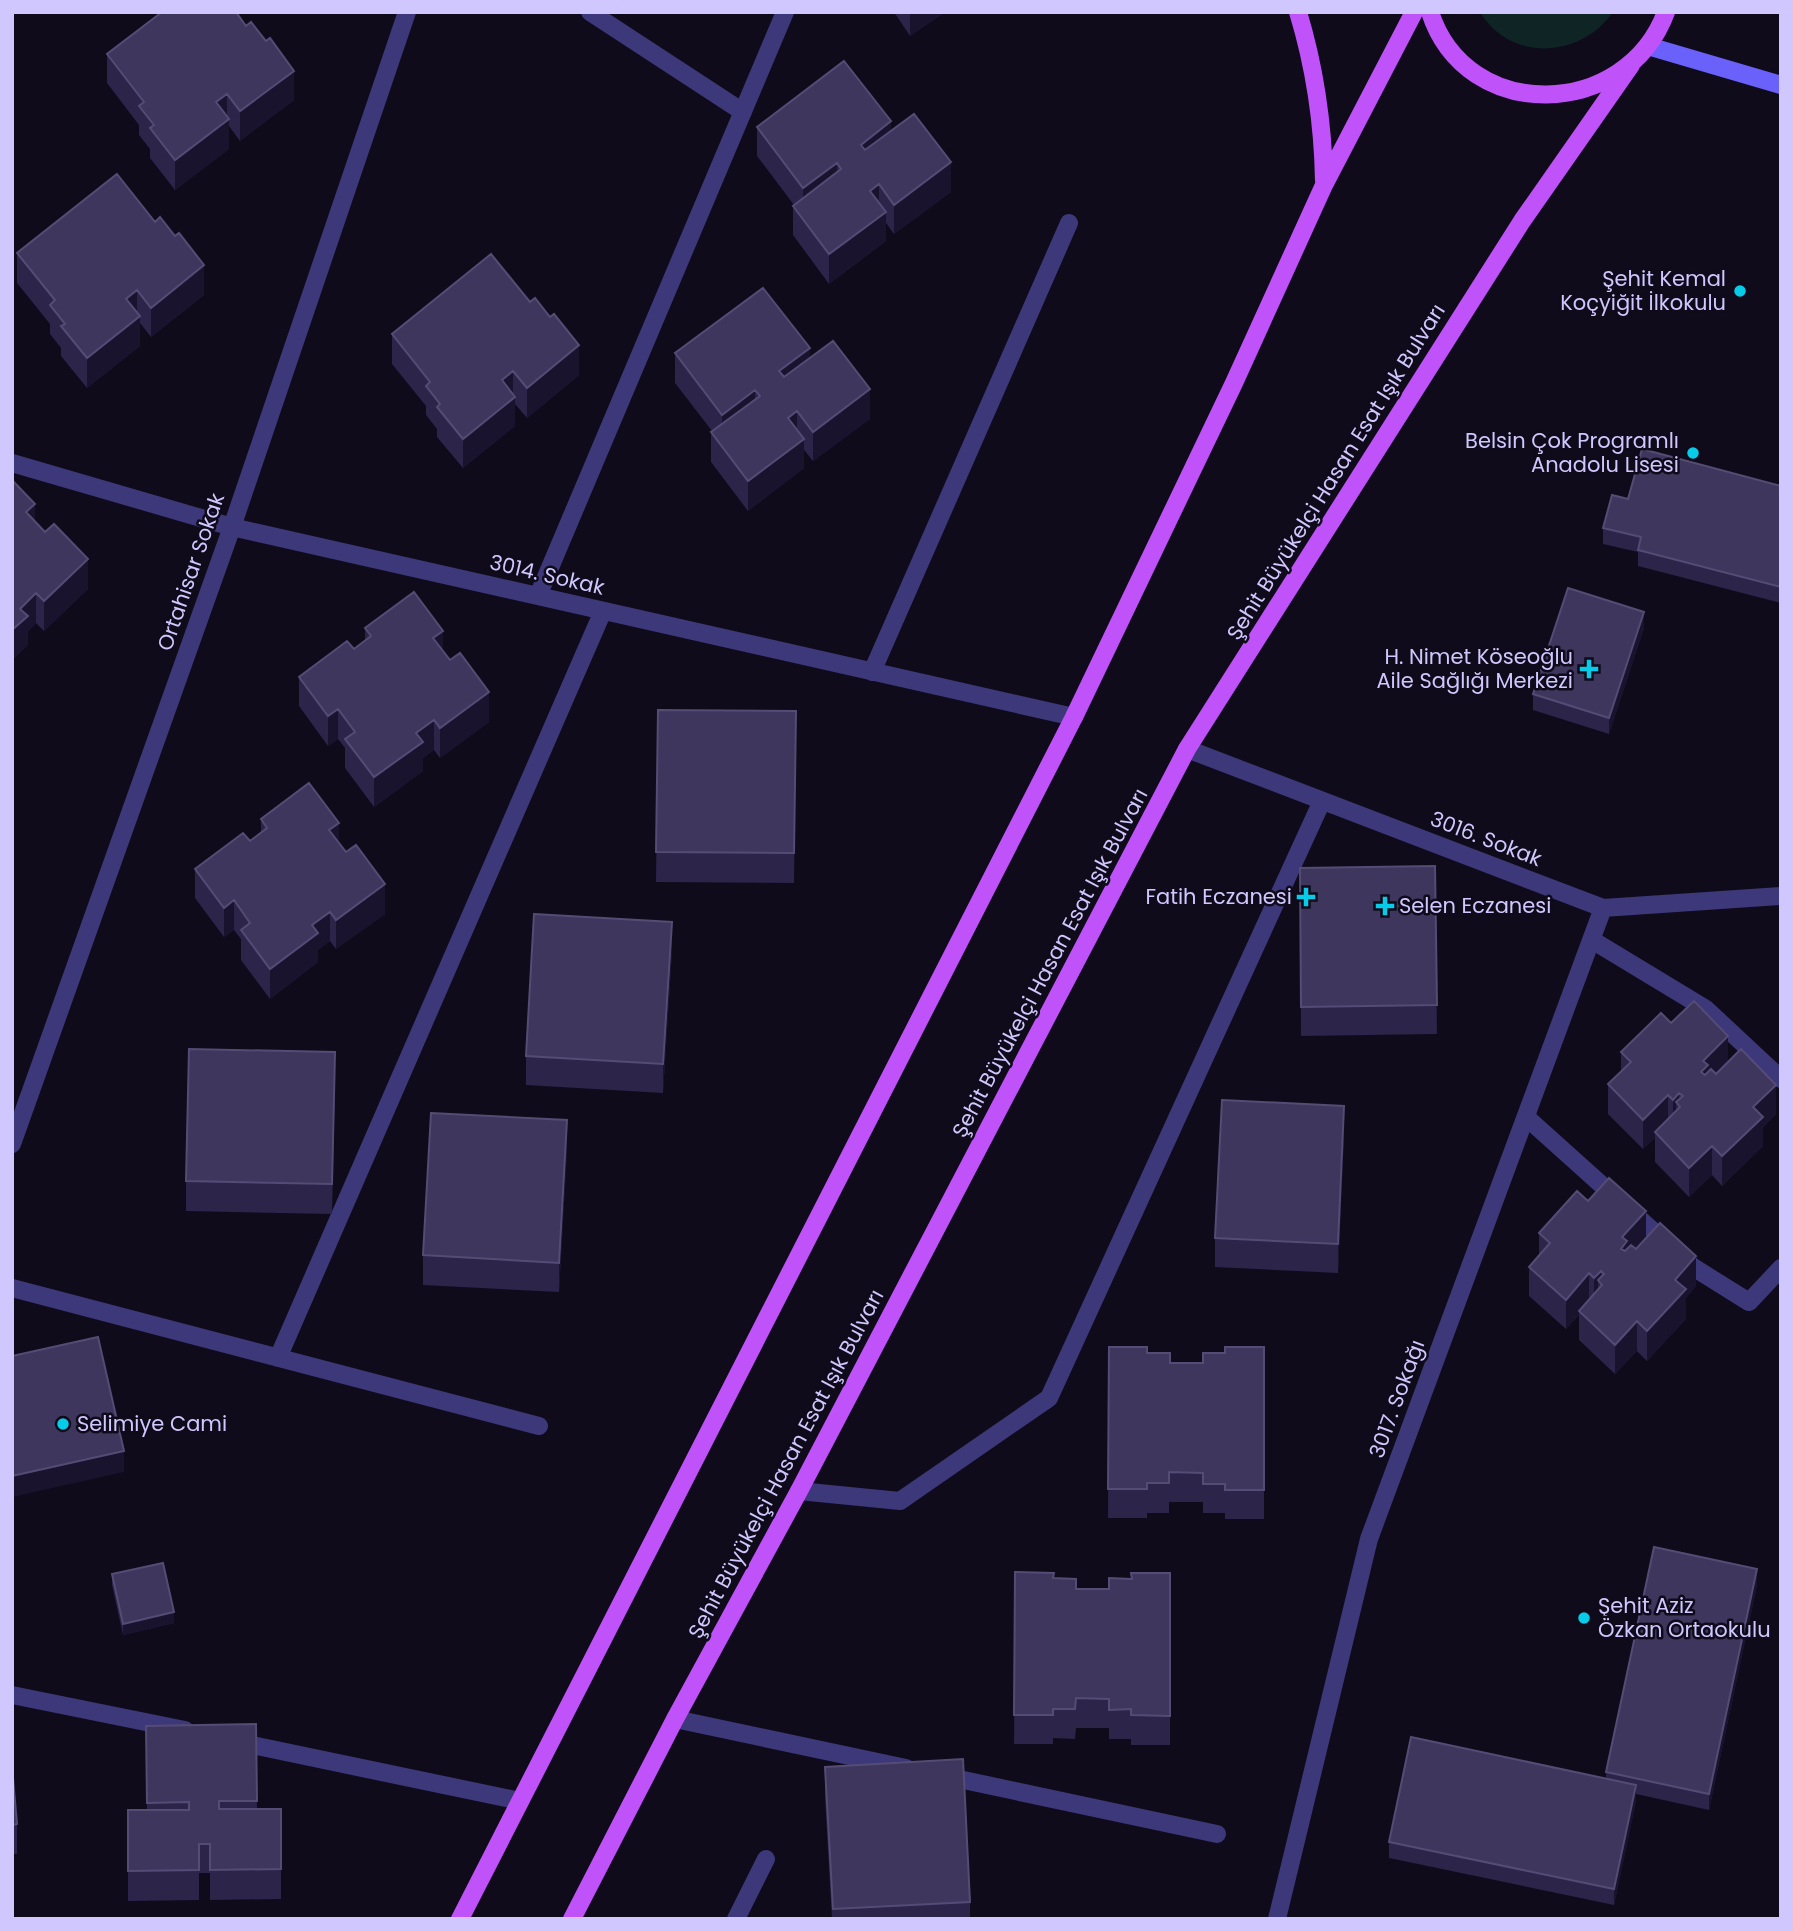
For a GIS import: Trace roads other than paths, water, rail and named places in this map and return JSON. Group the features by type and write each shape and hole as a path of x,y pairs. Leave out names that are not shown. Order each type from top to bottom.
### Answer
{"main road":[{"path":"1298,12 1317,92 1323,138 1324,184"},
{"path":"460,1919 1074,718 1234,383 1324,184 1414,12"},
{"path":"1430,12 1448,47 1468,68 1493,83 1521,93 1550,96 1579,92 1606,82 1631,65 1648,46 1666,12"},
{"name":"Şehit Büyükelçi Hasan Esat Işık Bulvarı","path":"572,1919 675,1719 799,1492 1187,749 1521,221 1631,65"}],"street":[{"name":"Ortahisar Sokak","path":"12,1144 232,527 407,12"},
{"path":"590,12 743,112"},
{"path":"538,596 785,12"},
{"path":"1648,46 1781,85"},
{"path":"872,672 1069,223"},
{"name":"3014. Sokak","path":"12,463 232,527 1074,718"},
{"path":"278,1358 603,611"},
{"name":"3016. Sokak","path":"1187,749 1603,908 1781,896"},
{"path":"799,1492 900,1501 1049,1398 1322,801"},
{"name":"3017. Sokağı","path":"1277,1919 1369,1539 1603,908"},
{"path":"1592,940 1706,1009 1781,1079"},
{"path":"1526,1117 1693,1267 1749,1302 1781,1268"},
{"path":"12,1288 539,1426"},
{"path":"12,1695 520,1801"},
{"path":"675,1719 1217,1834"},
{"path":"736,1919 766,1860"}],"place":[{"name":"Şehit Kemal Koçyiğit İlkokulu","path":"1740,291"},
{"name":"Belsin Çok Programlı Anadolu Lisesi","path":"1693,453"},
{"name":"H. Nimet Köseoğlu Aile Sağlığı Merkezi","path":"1589,669"},
{"name":"Fatih Eczanesi","path":"1306,897"},
{"name":"Selen Eczanesi","path":"1385,906"},
{"name":"Selimiye Cami","path":"63,1424"},
{"name":"Şehit Aziz Özkan Ortaokulu","path":"1584,1618"}]}
